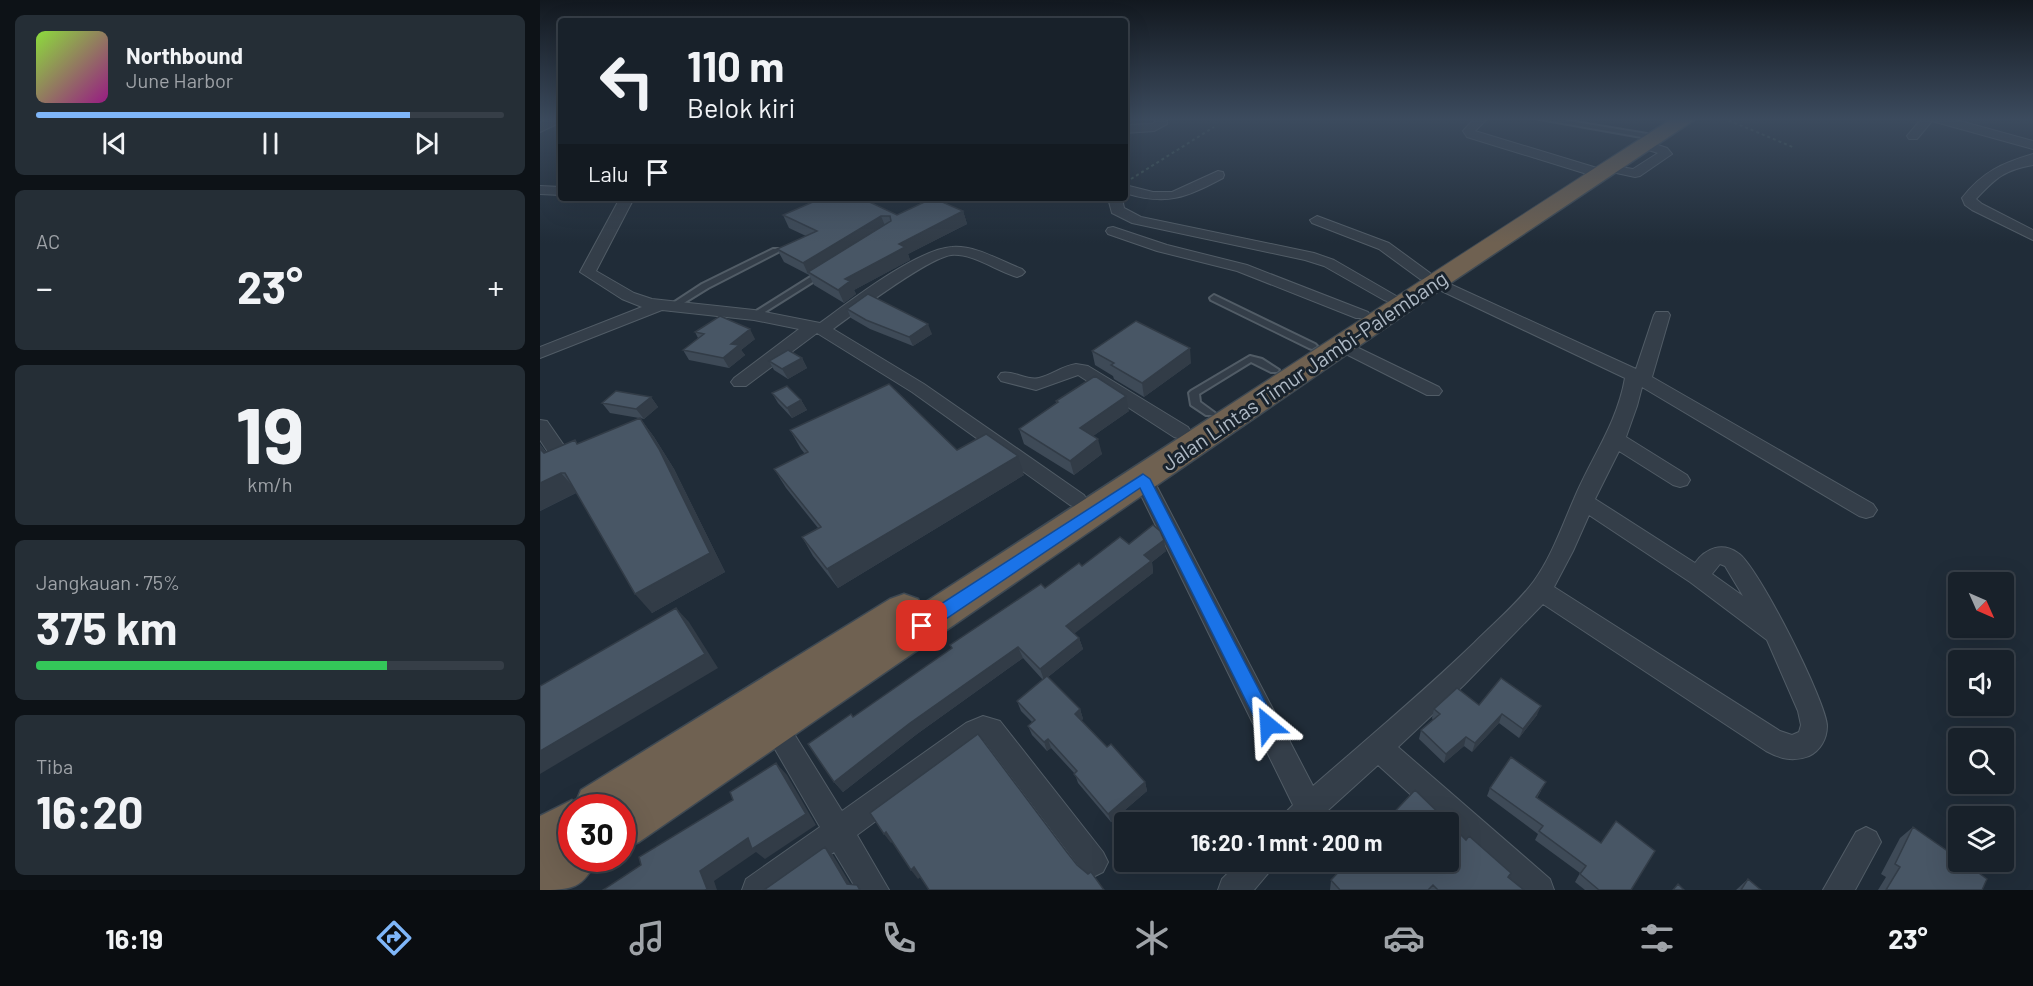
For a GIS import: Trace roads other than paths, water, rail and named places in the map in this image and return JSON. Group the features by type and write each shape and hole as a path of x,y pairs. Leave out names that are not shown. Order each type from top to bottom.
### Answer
{"highway":[{"name":"Jalan Lintas Timur Jambi-Palembang","path":"618,794 1210,413 1327,346 1616,160"},
{"name":"Jalan Lintas Timur Jambi-Palembang","path":"1327,346 1362,315 1390,297 1429,279"},
{"name":"Jalan Lintas Timur Jambi-Palembang","path":"636,816 1143,479 1265,382"},
{"path":"540,844 558,833"},
{"path":"540,879 558,867"}],"street":[{"path":"1567,160 1602,169"},
{"path":"2032,160 2009,165 1994,173 1969,198 1970,202 1977,207 2033,236"},
{"path":"1128,190 1146,196 1167,198 1178,196 1218,175"},
{"path":"540,190 558,190"},
{"path":"625,201 588,273 628,296 659,306 754,315 818,328 918,388 1077,500"},
{"path":"1115,201 1117,210 1137,220 1309,256 1329,263 1390,297"},
{"path":"1317,220 1384,246 1429,279 1638,378 1866,510"},
{"path":"1113,231 1162,248 1242,268 1362,315"},
{"path":"740,382 818,328 905,273 946,251 954,251 1017,272"},
{"path":"540,345 659,306"},
{"path":"540,353 659,306"},
{"path":"1306,812 1443,688 1523,611 1540,590 1570,537 1583,501 1616,440 1662,315"},
{"path":"1327,346 1433,391"},
{"path":"1006,377 1035,384 1050,381 1069,370 1082,370 1181,432"},
{"path":"540,426 566,462"},
{"path":"1616,440 1680,480"},
{"path":"1143,479 1302,812"},
{"path":"1583,501 1698,576 1776,634"},
{"path":"1540,590 1771,740 1787,747 1799,748 1810,741 1813,735 1814,720 1797,674 1760,600 1733,560 1718,554 1713,556 1698,576"},
{"path":"774,725 874,890"},
{"path":"757,890 983,728 991,730 1093,862"},
{"path":"1378,747 1539,890"},
{"path":"1838,890 1866,842"},
{"path":"1233,890 1250,872"}],"lane":[{"path":"659,306 776,251"},
{"path":"754,315 831,267"},
{"path":"1214,298 1327,346"}]}
